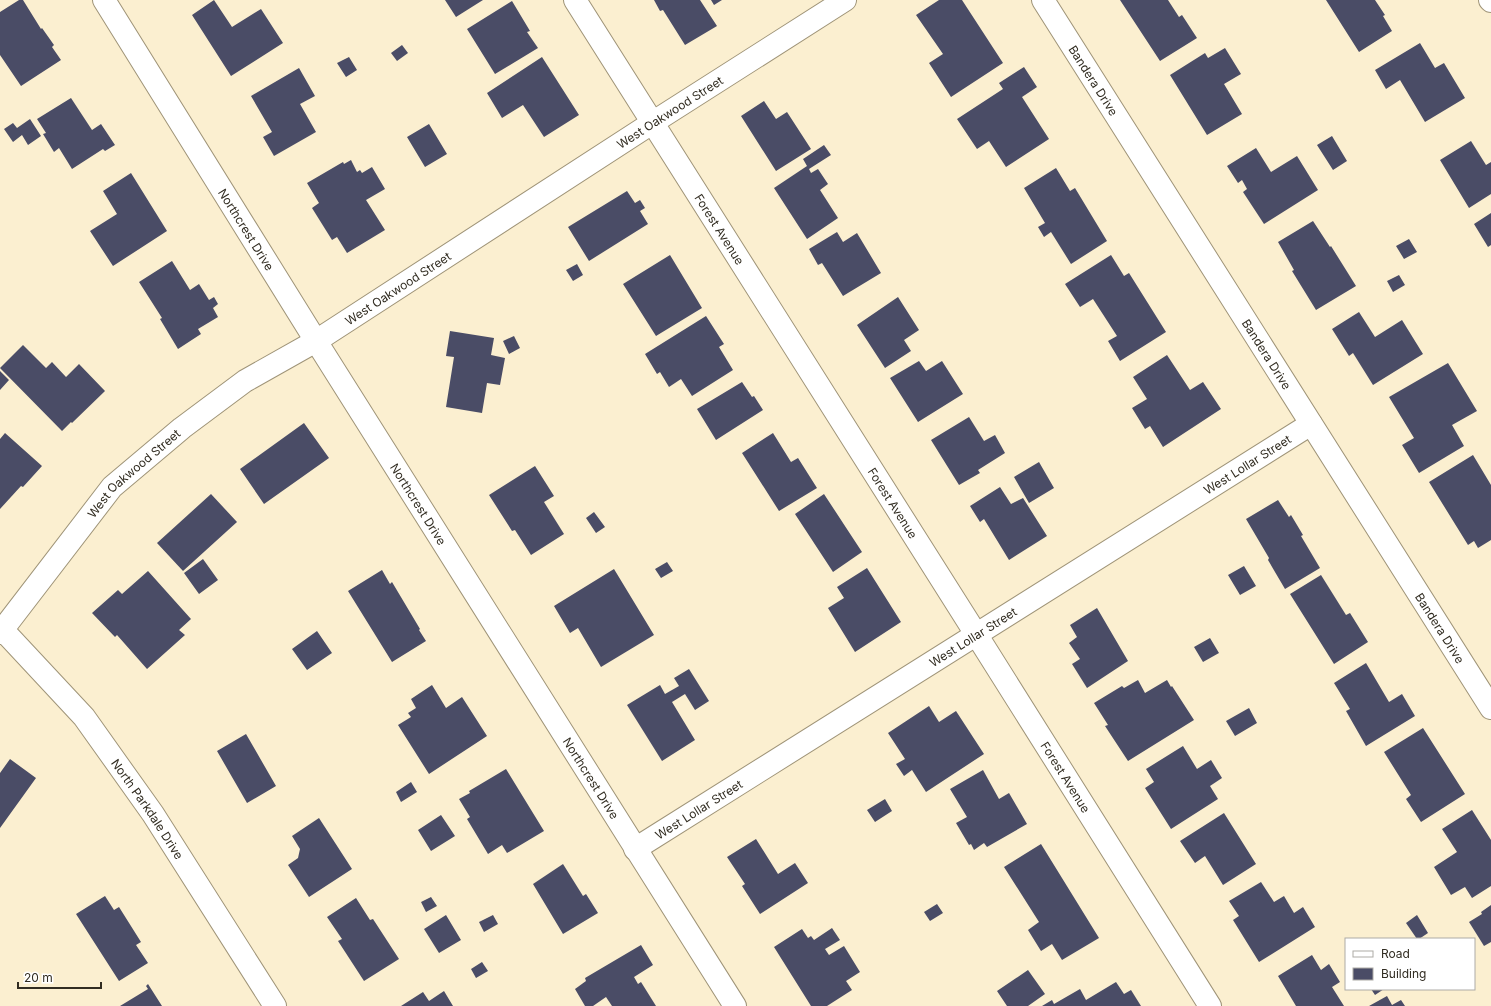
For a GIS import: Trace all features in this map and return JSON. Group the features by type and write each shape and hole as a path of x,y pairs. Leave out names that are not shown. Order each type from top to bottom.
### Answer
{"street":[{"name":"Northcrest Drive","path":"104,0 316,341 735,1006"},
{"name":"Forest Avenue","path":"575,0 1210,1006"},
{"name":"West Oakwood Street","path":"1,630 112,487 182,428 245,381 316,341 845,0"},
{"name":"Bandera Drive","path":"1043,0 1491,708"},
{"name":"West Lollar Street","path":"635,849 1311,424"},
{"name":"North Parkdale Drive","path":"1,630 88,724 153,814 275,1006"}],"building":[{"path":"19,0 23,0 41,29 42,28 54,45 52,47 61,60 21,86 0,55 0,12"},
{"path":"214,0 232,27 261,9 283,43 231,76 192,15"},
{"path":"445,0 483,0 456,17"},
{"path":"654,0 700,0 717,26 685,45 663,10 660,11"},
{"path":"711,0 722,0 714,5"},
{"path":"939,0 962,0 1003,63 951,97 929,63 943,54 916,15"},
{"path":"1120,0 1168,0 1179,17 1182,15 1197,38 1160,61"},
{"path":"1326,0 1375,0 1385,15 1383,16 1392,31 1359,52"},
{"path":"512,1 530,31 527,32 538,48 495,74 467,29"},
{"path":"1420,43 1435,68 1444,63 1465,98 1425,122 1400,80 1386,89 1375,70"},
{"path":"402,45 408,53 397,61 391,53"},
{"path":"1225,48 1241,74 1224,84 1242,114 1207,135 1170,75 1205,53 1208,58"},
{"path":"349,57 357,70 346,77 337,63"},
{"path":"542,57 579,115 544,137 523,105 502,118 487,93"},
{"path":"1024,67 1037,87 1022,97 1049,139 1006,167 989,141 977,149 957,119 1003,89 999,83"},
{"path":"299,68 315,96 300,104 316,132 274,156 263,137 272,132 251,96"},
{"path":"71,98 92,130 101,124 115,145 105,151 103,149 72,169 59,148 54,152 43,134 46,133 37,119"},
{"path":"764,101 776,119 787,112 811,149 776,171 741,116"},
{"path":"30,119 41,136 28,145 22,135 13,142 4,129 13,123 17,128"},
{"path":"429,124 447,154 425,167 407,137"},
{"path":"1332,136 1347,161 1333,170 1317,145"},
{"path":"1471,141 1486,165 1491,162 1491,194 1469,208 1440,160"},
{"path":"824,145 831,155 809,169 811,173 818,169 828,184 820,190 838,218 807,239 774,188 807,166 803,159"},
{"path":"1256,148 1271,172 1297,156 1318,190 1264,224 1243,192 1247,189 1242,180 1238,183 1227,166"},
{"path":"351,160 357,172 360,170 362,173 372,167 385,189 366,200 385,230 347,253 337,237 332,240 312,208 319,203 307,183 343,162 344,164"},
{"path":"1056,168 1070,191 1075,188 1107,241 1071,264 1051,232 1044,237 1038,227 1045,223 1024,188"},
{"path":"131,173 167,231 113,266 90,231 117,214 103,191"},
{"path":"627,191 635,203 640,200 645,208 640,211 648,224 589,261 568,227"},
{"path":"1491,213 1491,245 1488,247 1474,224"},
{"path":"1313,221 1330,247 1331,246 1356,286 1316,310 1292,271 1294,270 1278,242"},
{"path":"837,232 843,242 857,233 881,273 843,296 822,263 818,265 809,249"},
{"path":"1409,239 1417,252 1404,259 1396,246"},
{"path":"670,255 702,308 656,336 623,284"},
{"path":"1111,255 1124,276 1129,273 1166,332 1120,361 1108,341 1117,336 1093,299 1080,307 1065,284"},
{"path":"172,261 190,290 199,284 209,300 214,297 218,304 213,308 218,317 198,329 201,334 178,349 160,319 162,318 139,282"},
{"path":"577,264 583,275 573,281 566,270"},
{"path":"1399,275 1405,285 1393,292 1387,281"},
{"path":"898,297 919,330 904,340 911,351 885,368 857,325"},
{"path":"1359,312 1375,337 1402,320 1423,354 1373,385 1353,353 1349,356 1332,329"},
{"path":"706,316 724,344 719,347 733,370 692,396 681,379 669,387 660,372 657,374 645,354"},
{"path":"450,331 494,338 491,355 505,358 500,385 487,383 482,413 446,407 454,357 446,356"},
{"path":"514,336 520,348 509,354 503,341"},
{"path":"23,345 46,368 52,362 66,377 79,364 105,391 62,431 0,368"},
{"path":"1167,355 1190,390 1203,382 1221,409 1163,447 1150,426 1145,429 1132,408 1147,399 1133,377"},
{"path":"919,361 926,371 942,361 963,394 918,422 890,378"},
{"path":"1448,363 1477,411 1452,425 1464,446 1419,473 1402,445 1414,438 1389,397"},
{"path":"0,371 9,380 0,390"},
{"path":"742,382 763,410 716,440 697,409"},
{"path":"969,417 984,441 995,435 1005,453 978,470 980,473 959,485 931,440"},
{"path":"304,423 329,458 264,504 240,469"},
{"path":"5,433 42,466 0,509 0,439"},
{"path":"773,433 791,462 798,458 817,488 779,511 742,453"},
{"path":"1473,455 1491,485 1491,540 1478,548 1474,541 1468,545 1429,482"},
{"path":"1039,462 1054,488 1029,503 1014,477"},
{"path":"535,466 554,496 544,502 564,534 531,555 515,530 512,531 489,495"},
{"path":"1000,487 1011,504 1023,498 1047,536 1009,560 984,519 980,522 970,506"},
{"path":"211,494 237,522 183,571 157,543"},
{"path":"824,494 862,552 833,572 795,514"},
{"path":"1278,500 1289,517 1291,515 1303,535 1301,536 1320,568 1285,589 1246,519"},
{"path":"594,512 605,527 596,533 586,518"},
{"path":"203,559 218,580 199,594 184,573"},
{"path":"667,562 673,571 661,578 655,569"},
{"path":"1244,566 1256,586 1240,595 1228,575"},
{"path":"867,568 901,622 855,652 828,608 844,598 837,587"},
{"path":"614,569 654,635 601,667 578,628 570,633 554,606"},
{"path":"382,570 390,584 392,582 426,641 392,662 348,591"},
{"path":"148,571 191,619 179,630 185,635 147,669 117,635 115,637 92,613 118,590 122,594"},
{"path":"1321,575 1346,615 1350,613 1368,642 1334,664 1290,594"},
{"path":"1097,608 1128,661 1087,688 1072,664 1080,659 1069,643 1077,637 1070,625"},
{"path":"317,631 332,653 307,670 292,649"},
{"path":"1210,638 1219,653 1203,662 1194,647"},
{"path":"1366,663 1389,702 1402,694 1415,716 1366,746 1346,711 1350,709 1334,683"},
{"path":"689,669 709,701 695,710 685,694 672,702 695,740 662,761 627,705 660,685 665,694 679,686 674,678"},
{"path":"1138,680 1145,693 1167,680 1194,720 1128,761 1105,726 1108,725 1094,703 1122,686 1124,688"},
{"path":"432,685 446,708 462,697 487,736 429,774 398,725 411,717 408,713 416,708 411,699"},
{"path":"929,706 939,722 956,711 984,754 926,792 912,770 904,776 896,764 905,759 888,733"},
{"path":"1249,708 1257,723 1235,736 1226,721"},
{"path":"1423,728 1465,794 1421,822 1406,799 1411,795 1384,752"},
{"path":"246,734 276,786 247,803 217,751"},
{"path":"1183,746 1197,769 1211,760 1222,778 1210,786 1218,799 1171,829 1145,788 1154,782 1146,769"},
{"path":"10,759 36,778 0,828 0,773"},
{"path":"506,769 544,831 507,853 502,845 488,854 467,819 470,817 459,799 470,793 469,791"},
{"path":"983,770 999,799 1009,793 1027,824 987,847 984,843 974,850 971,844 969,845 956,823 967,817 950,789"},
{"path":"411,782 417,792 401,802 396,792"},
{"path":"885,799 892,811 875,822 867,810"},
{"path":"1472,810 1491,840 1491,886 1472,898 1465,887 1451,895 1434,867 1457,852 1442,829"},
{"path":"1224,813 1256,864 1223,885 1205,856 1195,863 1180,841"},
{"path":"441,815 455,836 431,851 418,830"},
{"path":"319,818 352,869 309,897 288,865 298,858 300,849 292,836"},
{"path":"756,839 778,874 795,863 808,883 760,914 742,886 745,884 727,857"},
{"path":"1041,844 1099,938 1062,960 1052,944 1041,951 1028,930 1039,922 1004,867"},
{"path":"563,864 583,896 586,894 598,913 563,934 533,884"},
{"path":"1261,882 1274,902 1284,896 1294,913 1303,907 1315,927 1259,962 1233,920 1239,916 1229,901"},
{"path":"105,896 114,910 119,907 141,942 136,945 148,963 119,981 76,914"},
{"path":"431,897 437,906 426,912 421,902"},
{"path":"356,898 370,920 373,919 399,959 364,981 338,941 342,939 327,917"},
{"path":"937,904 943,913 930,921 924,912"},
{"path":"1491,905 1491,942 1484,946 1469,922 1482,914 1481,912"},
{"path":"446,915 461,940 439,953 424,929"},
{"path":"493,915 498,924 484,932 479,922"},
{"path":"1417,915 1428,933 1420,938 1416,938 1406,923"},
{"path":"832,928 840,940 825,949 829,955 844,946 860,972 846,981 852,990 827,1006 811,1006 774,947 802,929 808,938 811,936 814,940"},
{"path":"641,945 653,965 634,977 638,984 641,982 656,1006 612,1006 606,997 593,1006 585,1006 575,989 586,981 585,978"},
{"path":"1312,955 1321,970 1329,964 1340,982 1332,987 1344,1006 1296,1006 1278,976"},
{"path":"482,962 488,971 476,978 471,969"},
{"path":"1028,970 1045,994 1028,1006 1007,1006 997,991"},
{"path":"1116,982 1124,994 1131,990 1141,1006 1042,1006 1052,1000 1054,1004 1080,989 1086,1000"},
{"path":"148,984 162,1006 120,1006 148,989 146,986"},
{"path":"1372,990 1382,990 1375,995"},
{"path":"444,991 453,1006 401,1006 423,992 429,1001"},
{"path":"1387,996 1392,1005 1401,1000 1405,1006 1369,1006"}]}
